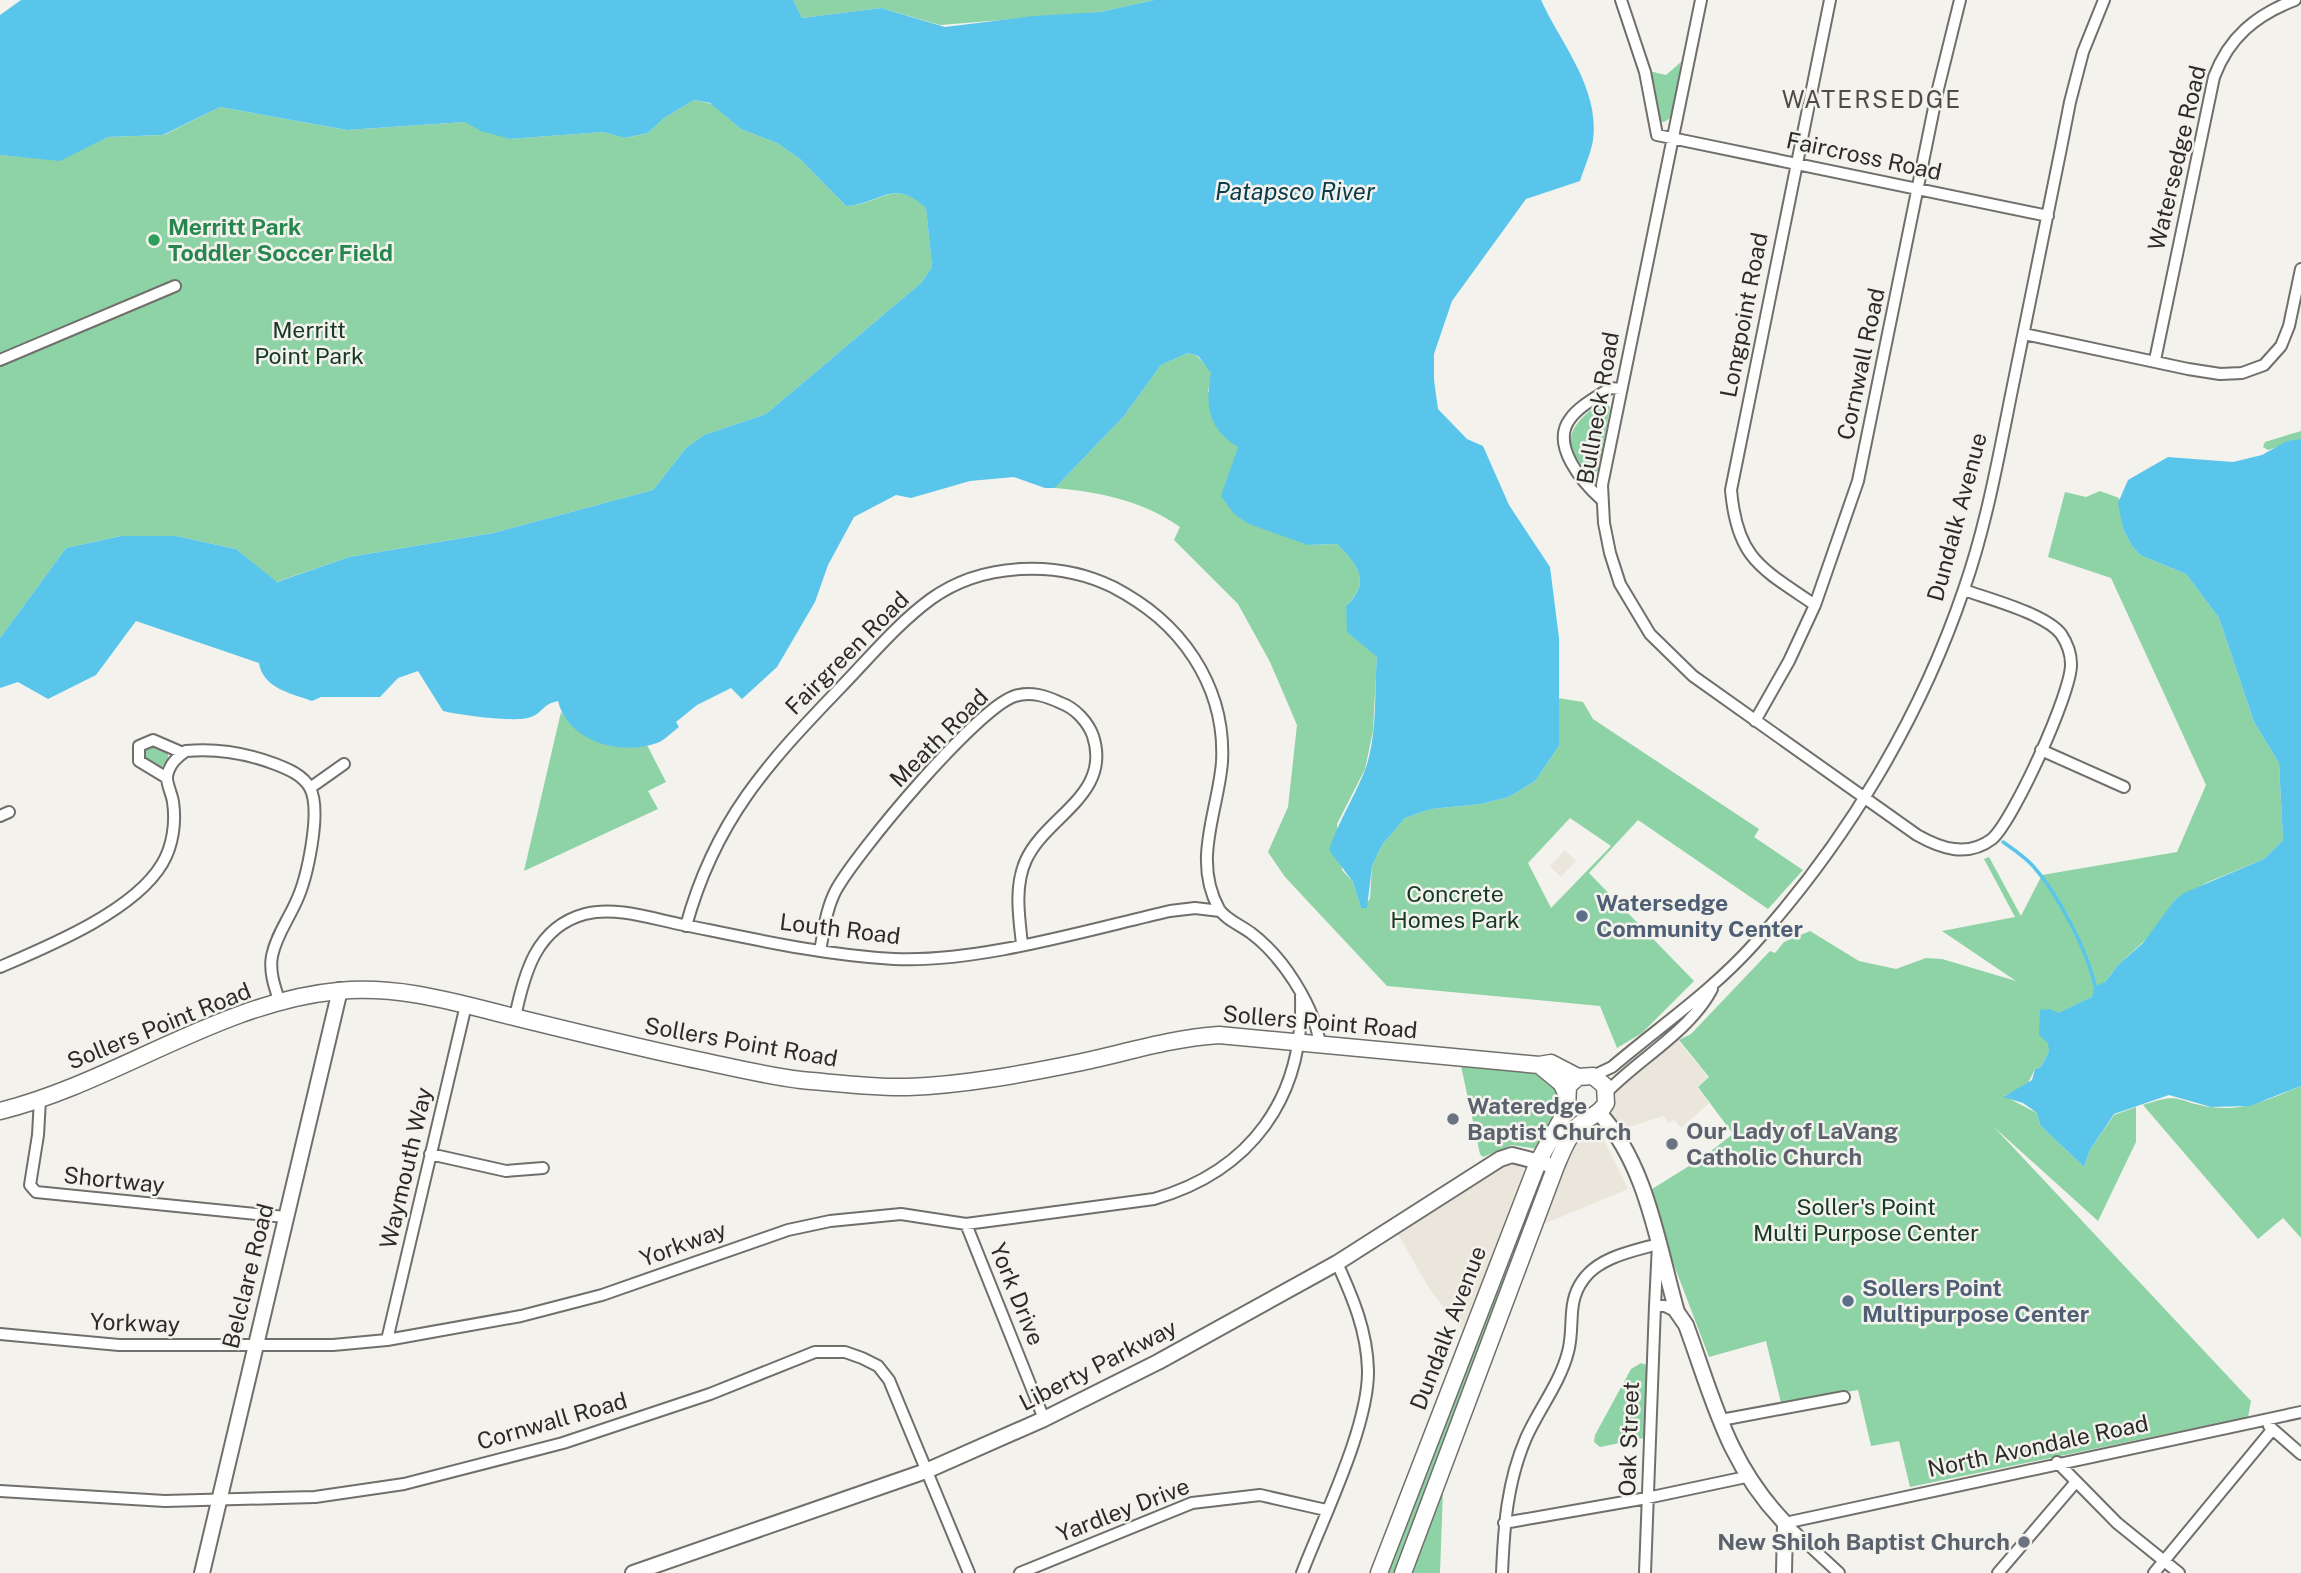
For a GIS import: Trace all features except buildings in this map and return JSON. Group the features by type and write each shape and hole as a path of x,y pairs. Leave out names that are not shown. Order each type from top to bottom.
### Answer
{"main road":[{"name":"Sollers Point Road","path":"0,1111 40,1099 177,1041 280,1003 310,994 340,990 396,989 627,1045 796,1079 908,1087 1064,1065 1200,1036 1297,1041 1539,1065 1551,1063 1585,1077"},
{"path":"1539,1065 1562,1083 1567,1098 1580,1116 1595,1115"},
{"path":"1585,1077 1602,1082 1607,1092"},
{"name":"Dundalk Avenue","path":"1379,1573 1538,1162 1567,1098 1585,1077"},
{"name":"Dundalk Avenue","path":"1403,1573 1556,1166 1566,1143 1579,1125 1595,1115 1606,1103 1607,1092"}],"street":[{"path":"1621,0 1645,72 1657,135 1671,138"},
{"name":"Bullneck Road","path":"1701,0 1605,466 1602,500 1610,553 1620,584 1650,634 1693,676 1936,845 1967,849 1991,840 2004,826 2042,750 2070,678 2070,655 2055,626 1964,590"},
{"name":"Longpoint Road","path":"1815,605 1748,554 1735,525 1731,489 1830,0"},
{"name":"Cornwall Road","path":"1755,721 1789,661 1815,605 1858,481 1960,0"},
{"name":"Dundalk Avenue","path":"1585,1077 1612,1067 1714,984 1787,905 1864,797 1906,724 1949,632 1964,590 1992,490 2083,52 2104,0"},
{"name":"Watersedge Road","path":"2155,360 2215,76 2223,55 2241,33 2272,9 2295,0"},
{"name":"Faircross Road","path":"1671,138 2048,216"},
{"path":"2024,334 2220,374 2242,373 2264,365 2278,351 2288,332 2301,269"},
{"path":"0,360 175,286"},
{"path":"1602,500 1591,490 1571,460 1564,447 1563,433 1570,417 1591,401 1610,388 1621,389"},
{"name":"Fairgreen Road","path":"686,926 702,873 737,805 802,727 874,650 905,621 952,587 974,578 1024,569 1072,572 1100,581 1148,607 1180,638 1206,678 1220,724 1222,744 1222,763 1206,855 1220,911"},
{"name":"Meath Road","path":"820,951 825,920 835,893 874,835 977,723 1003,702 1026,694 1053,699 1077,713 1093,736 1096,751 1088,788 1026,859 1019,898 1023,944"},
{"path":"167,778 139,761 139,746 153,740 183,753 212,750 249,755 299,775 310,788 315,807 305,874 297,902 276,941 272,961 280,1003"},
{"path":"2042,750 2124,787"},
{"path":"0,967 79,929 128,898 152,878 168,851 174,822 167,778 173,763 183,753"},
{"path":"310,788 344,764"},
{"name":"Louth Road","path":"515,1017 532,958 552,930 568,921 600,912 820,951 918,959 953,957 1023,944 1170,911 1195,908 1220,911"},
{"path":"1220,911 1272,953 1316,1021 1320,1043"},
{"name":"Dundalk Avenue","path":"1607,1092 1704,1003 1714,984"},
{"name":"Belclare Road","path":"202,1573 340,990"},
{"path":"1297,1041 1301,996"},
{"name":"Waymouth Way","path":"387,1340 467,1005"},
{"name":"Yorkway","path":"0,1334 119,1345 254,1347 333,1345 387,1340 521,1316 603,1295 737,1247 809,1226 901,1214 939,1217 966,1224 1154,1199 1201,1182 1232,1163 1264,1129 1287,1081 1297,1041"},
{"name":"Shortway","path":"40,1099 38,1135 30,1185 36,1192 285,1217"},
{"path":"1595,1115 1627,1150 1658,1244 1676,1312 1686,1325 1721,1420 1746,1477 1785,1523 1839,1573"},
{"path":"430,1154 506,1171 543,1168"},
{"name":"Liberty Parkway","path":"633,1573 926,1471 1044,1419 1158,1362 1337,1263 1500,1159 1511,1155 1556,1166"},
{"name":"York Drive","path":"966,1224 1044,1419"},
{"path":"1502,1573 1504,1522 1515,1465 1568,1353 1571,1312 1583,1280 1603,1262 1658,1244"},
{"name":"Oak Street","path":"1645,1573 1658,1244"},
{"path":"1303,1573 1359,1426 1368,1371 1359,1313 1337,1263"},
{"path":"1655,1306 1665,1306 1676,1312"},
{"name":"Cornwall Road","path":"0,1491 219,1501 315,1497 404,1484 563,1443 710,1394 815,1352 832,1351 862,1357 878,1366 889,1380 969,1573"},
{"path":"1721,1420 1844,1397"},
{"name":"North Avondale Road","path":"1785,1523 2057,1462 2301,1412"},
{"path":"2264,1421 2301,1454"},
{"path":"2154,1573 2272,1430"},
{"path":"2057,1462 2075,1483 2179,1573"},
{"path":"1504,1522 1647,1498 1746,1477"},
{"path":"1998,1573 2075,1483"},
{"name":"Yardley Drive","path":"1020,1573 1192,1503 1260,1495 1326,1510"},
{"path":"1784,1573 1785,1523"}],"shaded area":[{"path":"1565,850 1576,861 1561,877 1550,866"},
{"path":"1676,1038 1708,1077 1697,1087 1709,1103 1681,1128 1674,1120 1669,1123 1663,1116 1623,1129 1609,1108 1612,1091"},
{"path":"1582,1129 1595,1130 1602,1136 1628,1189 1537,1227 1551,1185"},
{"path":"1516,1164 1524,1169 1523,1188 1504,1226 1462,1331 1429,1288 1398,1234 1503,1165"}],"green space":[{"path":"793,0 1154,0 1100,12 940,25 881,8 802,18"},
{"path":"1681,62 1672,117 1664,122 1658,121 1645,70 1666,75"},
{"name":"Merritt Point Park","path":"694,100 712,104 741,129 777,143 800,159 846,206 858,205 895,193 915,198 926,207 932,267 921,283 766,414 704,435 686,448 653,490 493,533 349,557 276,582 236,549 176,536 121,536 66,548 0,638 0,155 60,160 108,137 164,135 220,107 347,130 465,122 510,139 603,132 626,138 648,133 664,118"},
{"name":"Concrete Homes Park","path":"1188,353 1197,356 1212,373 1208,391 1238,447 1231,470 1308,545 1337,544 1351,559 1359,574 1358,589 1346,606 1348,632 1377,656 1373,731 1365,769 1337,824 1342,870 1353,882 1361,908 1370,899 1372,866 1382,845 1405,818 1431,809 1481,804 1509,797 1535,781 1559,746 1558,698 1583,702 1593,719 1759,829 1754,837 1803,870 1768,909 1638,820 1589,873 1694,981 1642,1033 1617,1048 1600,1006 1387,986 1285,877 1268,852 1288,807 1297,725 1270,662 1238,604 1174,540 1180,527 1166,518 1120,499 1055,488 1124,416 1161,365","holes":["1570,818 1611,846 1551,908 1528,863"]},
{"path":"1602,401 1607,402 1610,408 1598,470 1594,474 1581,465 1571,442 1575,426"},
{"path":"2301,431 2301,439 2268,450 2263,447 2265,442"},
{"name":"Soller's Point Multi Purpose Center","path":"2100,491 2119,498 2123,529 2140,555 2186,574 2219,618 2254,722 2279,763 2283,840 2264,859 2208,882 2174,901 2154,932 2119,964 2093,997 2058,1013 2049,1051 2041,1067 2035,1069 2027,1085 2004,1096 2037,1113 2040,1125 2084,1167 2090,1150 2114,1115 2136,1107 2136,1142 2098,1221 1994,1127 2251,1401 2248,1417 1910,1487 1899,1441 1871,1446 1858,1390 1781,1403 1766,1341 1709,1357 1663,1236 1652,1189 1702,1158 1733,1134 1698,1087 1709,1077 1679,1040 1691,1034 1770,951 1775,953 1784,942 1810,931 1859,961 1896,969 1926,958 1942,959 2016,981 1942,931 2015,917 1984,859 1989,857 2021,916 2042,875 2177,852 2206,785 2111,578 2048,557 2065,492 2086,497"},
{"path":"561,712 579,729 600,740 623,746 647,745 666,782 648,791 658,809 524,871"},
{"path":"150,745 168,753 168,759 160,769 148,765 141,754"},
{"path":"1461,1066 1527,1071 1550,1079 1557,1086 1562,1102 1538,1149 1512,1145 1483,1157 1480,1154"},
{"path":"2301,1086 2301,1238 2283,1218 2258,1239 2143,1105 2173,1098 2211,1107 2235,1108 2258,1103"},
{"path":"1541,1174 1545,1175 1537,1199 1394,1573 1386,1573"},
{"path":"1641,1363 1647,1365 1644,1438 1600,1447 1594,1442 1595,1435 1631,1369"},
{"path":"1443,1490 1440,1573 1410,1573"}],"water":[{"name":"Patapsco River","path":"21,0 793,0 802,18 881,8 945,27 1033,16 1100,12 1154,0 1541,0 1577,67 1591,102 1594,121 1591,150 1580,181 1526,199 1452,301 1434,354 1434,380 1438,409 1467,439 1483,446 1509,505 1550,567 1559,638 1559,746 1535,781 1509,797 1481,804 1431,809 1405,818 1382,845 1372,866 1367,908 1361,908 1353,882 1329,850 1365,770 1374,728 1377,657 1347,632 1346,606 1358,589 1359,574 1337,544 1308,545 1249,524 1234,514 1221,496 1238,447 1220,432 1211,416 1208,396 1211,373 1198,356 1188,353 1161,365 1124,416 1055,488 1045,488 1014,477 970,481 911,498 896,495 854,517 828,565 815,602 777,667 742,699 731,688 697,705 676,722 679,727 666,738 643,747 612,746 584,736 564,715 558,701 524,719 488,718 443,711 418,671 398,678 380,697 321,697 312,701 272,684 259,663 136,621 96,675 48,699 18,682 0,688 0,638 66,548 121,536 176,536 236,549 277,582 349,557 493,533 653,490 686,448 704,435 766,414 921,283 932,267 926,208 915,199 895,193 846,206 800,159 777,143 741,129 710,103 694,100 664,118 648,133 625,138 603,132 510,139 481,131 465,122 347,130 220,107 163,135 108,137 60,161 0,155 0,15"},
{"path":"2301,439 2301,1086 2250,1106 2211,1107 2169,1095 2114,1114 2090,1150 2084,1167 2040,1125 2037,1113 2023,1103 2003,1097 2032,1080 2035,1069 2041,1067 2049,1051 2048,1043 2039,1035 2040,1010 2050,1009 2058,1013 2092,997 2095,986 2105,982 2119,964 2143,943 2174,901 2184,893 2264,859 2283,840 2279,763 2254,722 2219,618 2186,574 2140,555 2132,546 2123,529 2118,503 2128,480 2168,457 2233,462 2262,455 2287,441"}],"waterway":[{"path":"2003,842 2030,863 2052,892 2078,940 2095,986"}],"place":[{"name":"Merritt Park Toddler Soccer Field","path":"154,240"},
{"name":"Watersedge Community Center","path":"1582,916"},
{"name":"Wateredge Baptist Church","path":"1453,1119"},
{"name":"Our Lady of LaVang Catholic Church","path":"1672,1144"},
{"name":"Sollers Point Multipurpose Center","path":"1848,1301"},
{"name":"New Shiloh Baptist Church","path":"2024,1542"}],"district":[{"name":"WATERSEDGE","path":"1872,100"}]}
